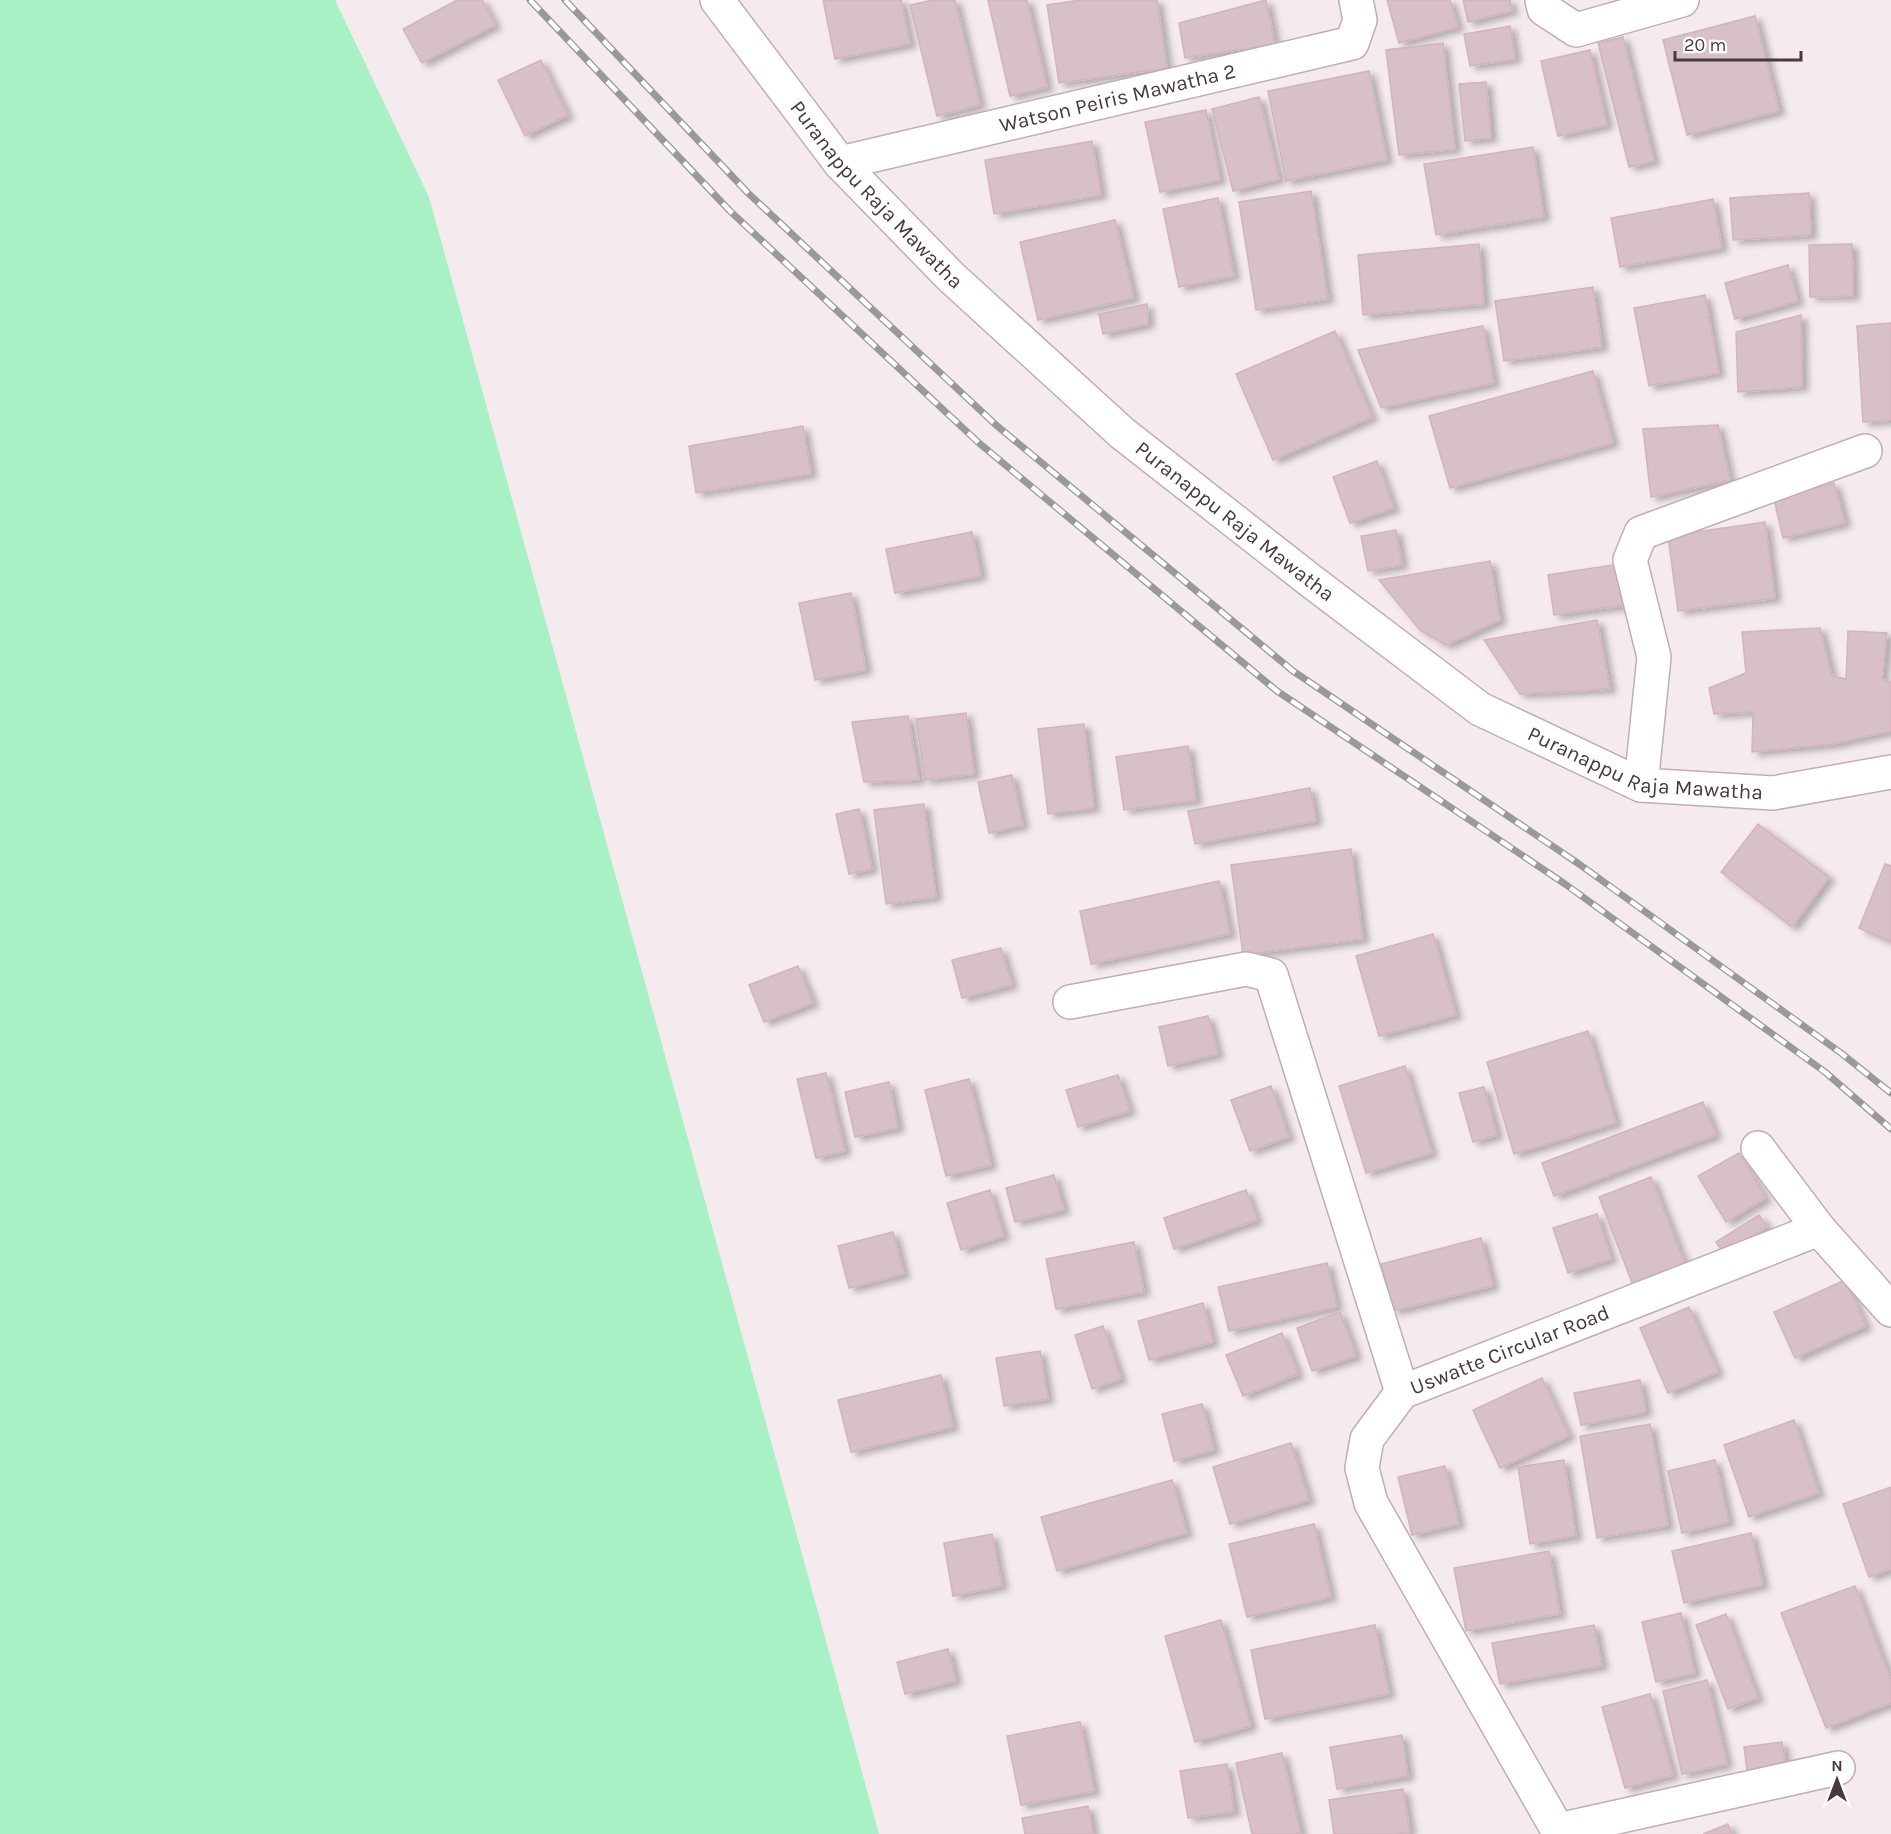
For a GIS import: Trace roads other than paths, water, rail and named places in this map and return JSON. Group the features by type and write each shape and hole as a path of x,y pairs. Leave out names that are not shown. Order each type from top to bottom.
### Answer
{"street":[{"name":"Puranappu Raja Mawatha","path":"717,0 840,163 950,276 1122,433 1311,581 1480,709 1641,785 1773,793 1891,772"},
{"name":"Watson Peiris Mawatha 2","path":"840,163 1352,43 1360,20 1356,0"},
{"path":"1542,0 1544,9 1576,30 1682,0"},
{"path":"1641,785 1654,657 1630,560 1641,533 1865,451"},
{"path":"1071,1002 1246,969 1271,975 1402,1392"},
{"path":"1758,1148 1819,1229 1891,1310"},
{"name":"Uswatte Circular Road","path":"1559,1832 1371,1503 1362,1468 1367,1438 1402,1392 1819,1229"},
{"path":"1559,1832 1839,1768"}],"railway":[{"path":"530,0 730,211 979,443 1277,691 1565,884 1825,1072 1891,1129"},
{"path":"565,0 748,193 996,425 1293,671 1579,864 1841,1053 1891,1093"}]}
